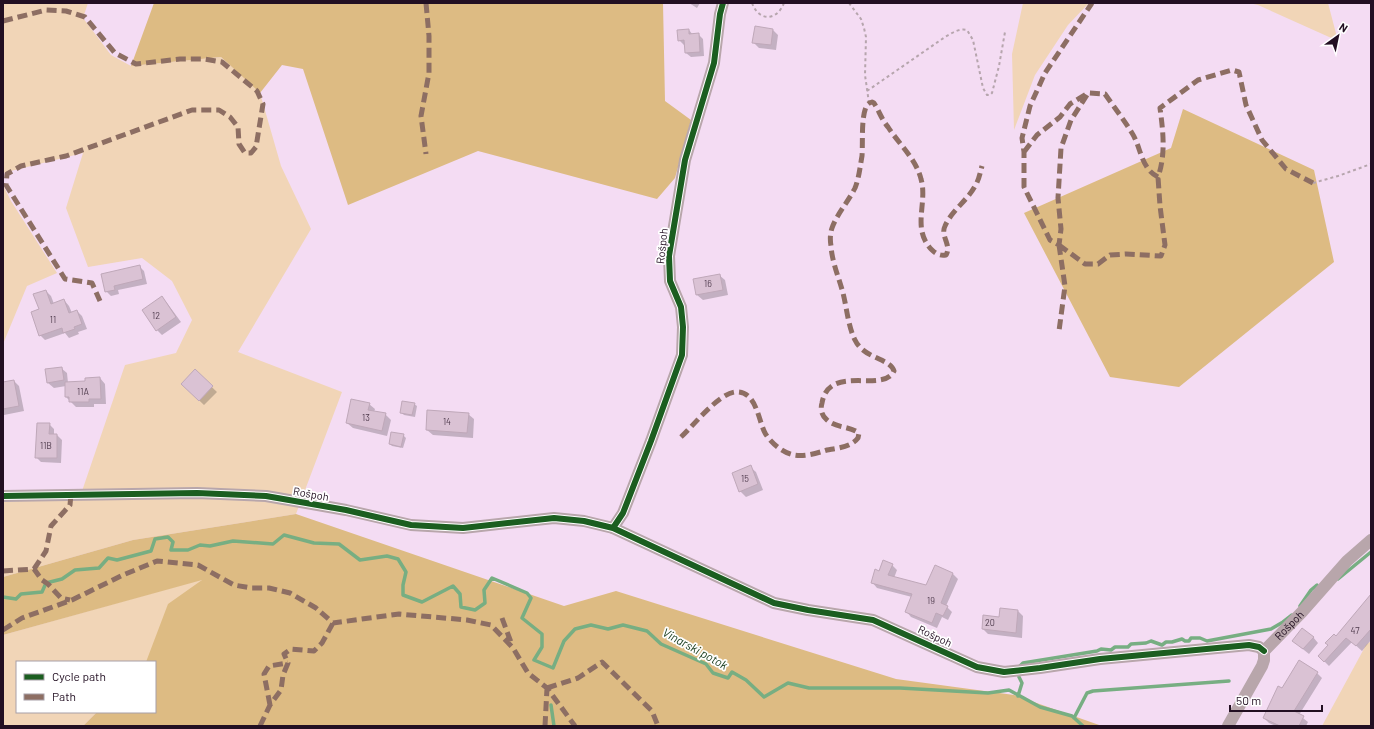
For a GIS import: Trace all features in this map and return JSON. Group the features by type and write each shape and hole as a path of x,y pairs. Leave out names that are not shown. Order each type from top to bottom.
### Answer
{"street":[{"name":"Rošpoh","path":"612,528 623,513 682,355 683,326 681,307 670,281 669,256 685,160 714,63 720,14 723,3"},
{"name":"Rošpoh","path":"3,496 197,493 266,496 346,510 411,525 463,528 554,518 584,521 612,528 774,603 873,620 977,667 1004,672 1100,659 1249,645 1259,647 1264,651 1302,612 1347,561 1371,540"},
{"path":"1228,726 1262,666 1264,651"}],"path":[{"path":"752,3 754,8 766,17 772,17 777,14 782,9 784,3"},
{"path":"849,3 861,19 866,37 865,75 869,103"},
{"path":"867,91 940,41 958,30 963,29 967,30 973,40 983,88 985,93 990,95 992,93 1000,66 1005,32"},
{"path":"1313,183 1371,164"}],"shaded area":[{"path":"3,3 88,3 83,18 111,55 131,66 221,57 260,93 281,166 311,229 238,352 342,392 296,514 133,540 3,577 3,502 80,497 125,365 176,353 192,320 172,281 142,258 88,267 66,208 83,153 3,173"},
{"path":"154,3 663,3 665,101 691,120 675,178 657,199 478,151 348,205 303,69 282,65 260,93 221,57 131,66"},
{"path":"1023,3 1089,3 1068,25 1035,75 1014,130 1012,54"},
{"path":"1249,3 1328,3 1338,41 1258,5"},
{"path":"1183,109 1314,170 1334,262 1179,387 1110,377 1024,213 1171,148"},
{"path":"3,185 11,201 57,273 27,286 3,344"},
{"path":"296,514 564,606 616,591 896,679 1014,695 1102,726 83,726 96,713 156,713 156,661 146,661 168,604 202,580 3,635 3,577 133,540"},
{"path":"203,579 147,661 16,661 16,713 96,713 83,726 3,726 3,635"},
{"path":"1371,641 1371,726 1322,726 1366,645"}],"building":[{"path":"755,26 773,29 771,45 752,43"},
{"path":"689,29 689,34 699,33 700,52 685,53 684,40 678,41 677,30"},
{"path":"140,265 143,279 114,286 115,290 105,292 101,274"},
{"path":"720,274 723,290 696,295 693,279"},
{"path":"46,290 51,304 64,299 69,313 77,310 82,324 74,327 75,329 63,333 62,328 39,336 31,312 39,309 33,294"},
{"path":"162,296 176,317 156,331 142,310"},
{"path":"62,367 64,380 47,383 45,369"},
{"path":"195,369 213,386 199,401 181,384"},
{"path":"100,377 101,399 89,399 89,402 69,402 69,397 65,397 65,382 85,381 85,378"},
{"path":"14,380 19,406 3,409 3,382"},
{"path":"351,399 370,403 368,410 386,413 382,431 346,423"},
{"path":"402,401 415,403 412,415 400,413"},
{"path":"427,410 469,413 467,433 426,430"},
{"path":"37,423 50,423 49,434 57,434 57,458 35,458"},
{"path":"391,432 404,434 401,447 389,444"},
{"path":"751,465 758,484 739,492 732,473"},
{"path":"883,560 893,564 888,575 926,585 935,565 953,573 941,603 948,606 943,616 936,613 932,623 905,612 912,594 871,583 875,569 879,571"},
{"path":"1371,594 1371,629 1356,646 1346,638 1324,662 1318,656 1328,645 1325,643 1334,634 1336,636"},
{"path":"1000,608 1018,610 1016,633 982,629 983,615 999,617"},
{"path":"1302,628 1314,637 1303,649 1292,641"},
{"path":"1299,660 1318,672 1294,711 1304,716 1299,726 1280,726 1263,718 1278,686 1282,688"}],"waterway":[{"name":"Vinarski potok","path":"3,597 16,599 21,594 42,592 46,583 62,579 75,570 99,568 108,558 117,560 151,551 155,539 168,537 173,542 171,550 188,550 200,545 210,546 233,541 273,544 284,535 314,543 339,544 360,560 387,556 398,559 406,572 403,585 403,595 422,602 453,586 460,594 461,607 475,610 485,603 484,590 492,578 527,593 531,598 522,618 542,634 542,647 534,660 553,668 564,641 575,629 591,625 608,629 623,625 647,631 661,644 706,664 713,673 728,678 732,672 746,680 764,697 788,683 809,688 900,688 988,693 1009,690 1040,707 1072,716 1083,726"},
{"path":"1338,579 1371,552"},
{"path":"1300,606 1311,590 1317,585"},
{"path":"1019,667 1023,663 1097,651 1101,649 1111,650 1115,647 1128,647 1131,644 1146,643 1151,641 1162,645 1166,642 1182,639 1189,641 1191,638 1200,638 1207,641 1271,629 1292,615"},
{"path":"1018,696 1022,683 1019,677"},
{"path":"1074,718 1087,693 1093,691 1229,681"},
{"path":"551,705 554,726"}],"marked path":[{"path":"426,3 429,36 429,73 421,116 426,154"},
{"path":"1087,95 1071,120 1061,148 1058,198 1061,229 1059,245 1050,240 1024,187 1024,152 1022,138 1030,106 1045,73 1092,3"},
{"path":"3,21 46,10 66,11 85,17 115,53 136,64 180,59 204,59 222,62 257,91 263,104 256,147 251,153 245,153 239,144 238,127 230,117 219,110 192,110 66,156 21,166 7,174 6,185 65,279 92,283 100,301"},
{"path":"1024,152 1037,135 1060,117 1070,104 1088,93 1105,94 1132,133 1148,169 1158,177 1161,168 1163,151 1160,108 1198,80 1232,70 1239,72 1246,105 1262,140 1286,169 1313,183"},
{"path":"681,437 721,398 735,392 742,393 752,400 765,433 774,444 790,454 807,455 840,448 852,443 858,438 859,433 831,423 827,420 824,417 821,408 827,391 835,384 845,381 879,380 888,377 894,371 887,363 864,351 855,340 834,264 830,237 834,223 855,188 858,180 862,156 863,118 866,106 868,104 872,102 874,103 884,121 911,158 919,172 923,188 921,216 922,233 926,242 937,254 946,255 948,248 944,233 945,226 948,220 972,191 978,181 982,166"},
{"path":"1059,245 1085,264 1098,264 1110,255 1126,254 1161,256 1165,245 1158,177"},
{"path":"1059,245 1065,286 1059,331"},
{"path":"34,569 46,551 51,526 70,505 71,494"},
{"path":"3,630 22,618 72,600 123,575 157,561 198,565 234,585 251,588 269,588 290,593 316,608 333,623 399,614 467,620 491,625 513,648 528,673 547,688 575,726"},
{"path":"3,571 34,569 42,580 48,584 61,598 70,600"},
{"path":"502,618 512,645"},
{"path":"260,726 270,705 281,690 283,675 288,663 284,654 291,649 314,651 322,643 333,623"},
{"path":"547,688 578,678 602,662 652,711 658,726"},
{"path":"270,705 264,674 269,666 288,663"},
{"path":"545,726 547,688"}],"cycle path":[{"path":"613,528 623,513 682,355 683,327 681,307 670,281 669,256 685,160 714,63 720,14 723,3"},
{"path":"3,496 197,493 266,496 346,510 411,525 463,528 554,518 584,521 613,528 774,603 873,620 977,667 1004,672 1100,659 1249,645 1259,647 1264,651"}]}
